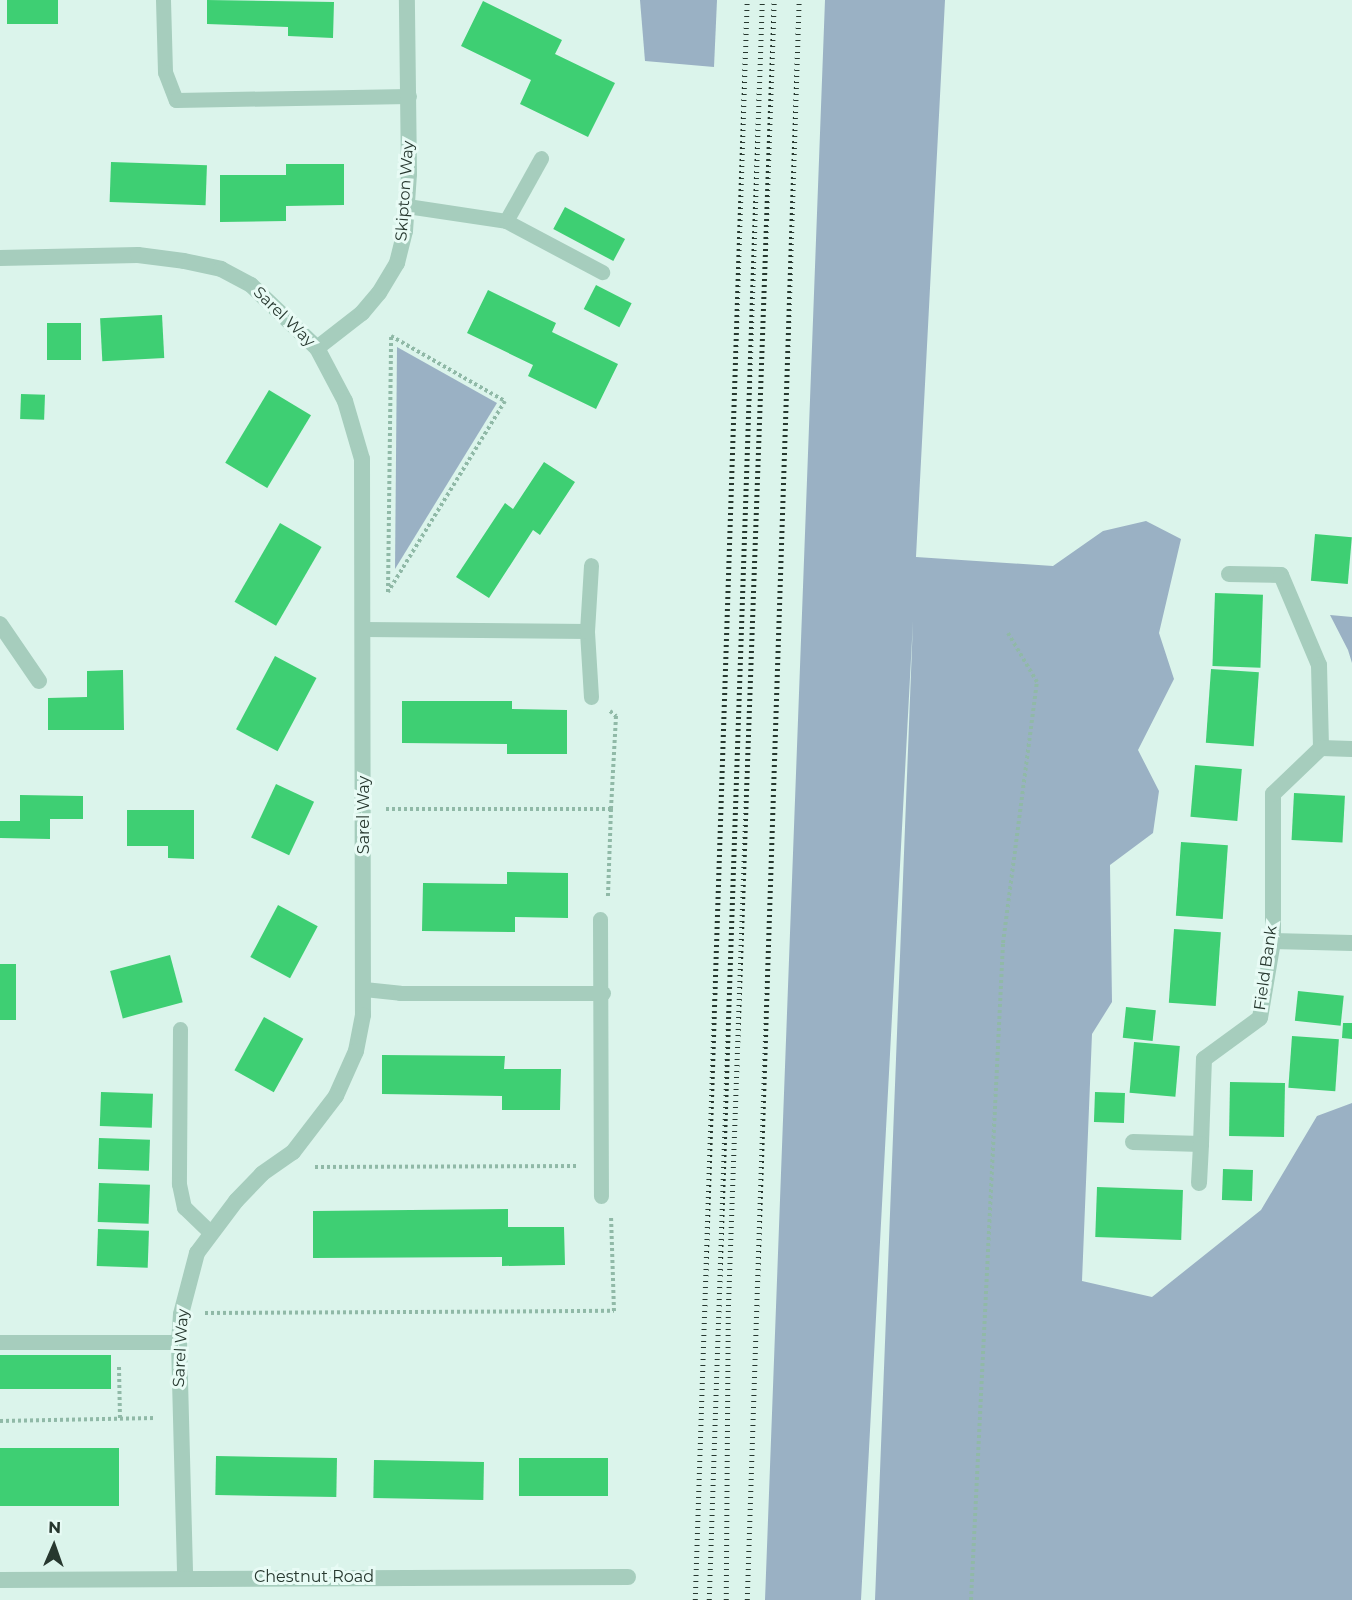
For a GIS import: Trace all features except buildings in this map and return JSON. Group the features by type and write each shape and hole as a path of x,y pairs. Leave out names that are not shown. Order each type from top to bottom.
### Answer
{"street":[{"name":"Skipton Way","path":"317,348 362,313 380,293 397,263 405,231 406,207 409,96 407,0"},
{"name":"Sarel Way","path":"0,258 138,255 221,269 251,285 317,348 345,401 362,459 363,1015 356,1051 336,1096 293,1152 262,1174 210,1233 197,1252 181,1314 179,1342 179,1417 185,1578"},
{"path":"1229,574 1281,575 1319,665 1321,748 1352,750"},
{"path":"0,624 39,681"},
{"name":"Field Bank","path":"1199,1183 1204,1059 1260,1018 1273,941 1273,794 1321,748"},
{"path":"1273,941 1352,944"},
{"path":"1133,1142 1201,1144"},
{"name":"Chestnut Road","path":"0,1580 628,1576"}],"lane":[{"path":"163,0 165,72 176,100 409,96"},
{"path":"506,221 541,158"},
{"path":"406,207 506,221 602,272"},
{"path":"591,565 587,631 591,697"},
{"path":"364,629 587,631"},
{"path":"600,919 603,993 601,1196"},
{"path":"364,989 400,993 603,993"},
{"path":"180,1029 179,1184 184,1207 210,1233"},
{"path":"0,1342 179,1342"}],"path":[{"path":"391,336 505,401 444,501 388,592 391,336"},
{"path":"970,1600 1003,944 1037,682 1008,633"},
{"path":"591,697 616,716 611,809 610,892 600,919"},
{"path":"364,809 611,809"},
{"path":"293,1152 311,1167 601,1166"},
{"path":"181,1314 614,1311 613,1222 601,1196"},
{"path":"119,1342 120,1420"},
{"path":"0,1421 179,1417"}],"shaded area":[{"path":"640,0 717,0 714,67 645,61"},
{"path":"825,0 945,0 916,557 1053,566 1103,531 1146,521 1181,539 1159,633 1174,679 1138,750 1159,791 1153,833 1110,865 1112,1002 1092,1034 1082,1281 1152,1297 1261,1210 1317,1116 1352,1103 1352,1600 875,1600 913,621 861,1600 765,1600"},
{"path":"397,347 497,403 395,569"},
{"path":"1330,615 1352,617 1352,663 1348,650"}],"railway":[{"path":"695,1600 747,0"},
{"path":"709,1600 762,0"},
{"path":"726,1600 728,1312 774,0"},
{"path":"747,1600 799,0"}]}
